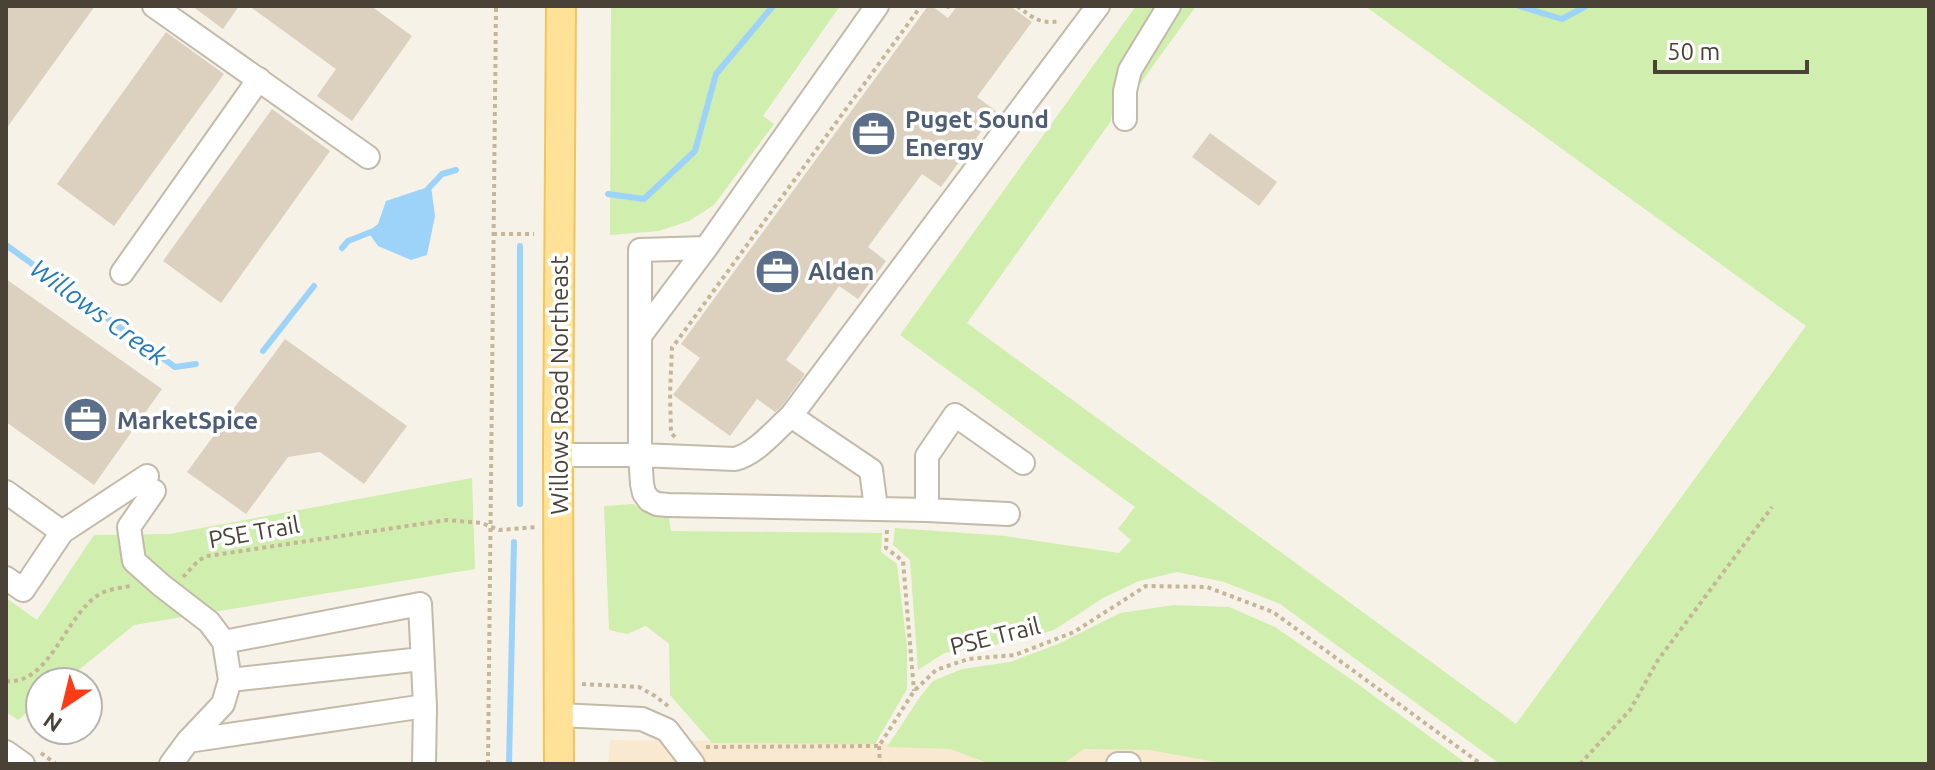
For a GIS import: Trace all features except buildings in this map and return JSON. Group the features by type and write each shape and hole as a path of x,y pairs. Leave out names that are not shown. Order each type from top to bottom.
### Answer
{"main road":[{"name":"Willows Road Northeast","path":"559,764 561,6"}],"lane":[{"path":"154,6 368,157"},
{"path":"640,336 877,6"},
{"path":"558,455 735,459 753,450 791,416 1098,6"},
{"path":"1125,119 1125,91 1130,70 1169,6"},
{"path":"122,273 259,79"},
{"path":"706,248 640,250 640,455 644,493 649,500 657,504 1008,514"},
{"path":"927,510 927,456 955,415 1023,463"},
{"path":"791,416 871,470 876,508"},
{"path":"6,578 23,590 62,532 151,483 129,527 134,561 209,622 224,642 230,680 223,704 171,764"},
{"path":"6,492 62,532"},
{"path":"224,642 420,604 425,706 424,764"},
{"path":"230,680 422,659"},
{"path":"188,741 425,706"},
{"path":"559,715 642,719 667,730 693,764"},
{"path":"6,752 23,764"},
{"path":"1118,764 1129,764"}],"path":[{"path":"488,764 496,6"},
{"path":"679,441 671,433 672,348 921,6"},
{"path":"946,6 954,6"},
{"path":"1017,6 1040,22 1059,22 1066,18"},
{"path":"493,234 534,234"},
{"path":"1580,764 1630,710 1658,660 1772,507"},
{"path":"876,508 888,520 886,548 903,561 914,691"},
{"name":"PSE Trail","path":"6,681 30,677 45,662 81,611 100,594 142,583 176,586 199,560 208,556 447,520 482,523 499,530 558,526"},
{"name":"PSE Trail","path":"879,746 914,691 936,670 968,659 1015,655 1074,632 1146,586 1207,587 1273,612 1481,764"},
{"path":"560,684 639,687 674,711"},
{"path":"699,739 707,748 879,746 880,764"}],"shaded area":[{"path":"610,740 1323,748 1351,764 608,764"}],"green space":[{"path":"611,6 840,6 763,116 774,124 714,205 689,221 659,231 610,235"},
{"path":"1136,6 1157,6 1117,71 1111,121 967,323 1516,724 1806,326 1365,6 1929,6 1929,764 1500,764 1280,604 1224,582 1177,572 1139,581 1103,598 1054,630 1006,643 944,653 918,670 910,560 893,545 895,528 1005,536 1119,553 1131,540 1118,529 1135,507 900,335"},
{"path":"1179,6 1196,6 1140,84 1143,63"},
{"path":"472,478 475,569 134,625 84,666 24,666 24,715 18,720 6,712 6,598 37,620 94,535 169,534"},
{"path":"633,504 669,518 671,531 882,533 881,552 897,564 907,646 907,689 875,744 712,743 670,695 669,644 646,626 627,634 609,630 604,506"},
{"path":"1174,605 1229,607 1275,627 1467,764 1227,764 1149,750 1084,749 1063,764 990,764 950,749 887,747 933,681 962,669 1010,662 1058,644 1120,613"}],"water":[{"path":"431,186 435,216 427,255 411,260 378,246 368,232 378,224 386,201"}],"waterway":[{"name":"Willows Creek","path":"608,194 644,199 695,151 716,74 773,6"},
{"name":"Willows Creek","path":"1519,6 1562,19 1586,6"},
{"name":"Willows Creek","path":"427,190 442,174 456,170"},
{"name":"Willows Creek","path":"342,248 348,241 376,230"},
{"name":"Willows Creek","path":"6,245 175,367 196,364"},
{"path":"520,246 520,504"},
{"name":"Willows Creek","path":"263,351 314,286"},
{"path":"509,764 514,542"}],"place":[{"name":"Puget Sound Energy","path":"874,133"},
{"name":"Alden","path":"777,271"},
{"name":"MarketSpice","path":"86,420"}]}
